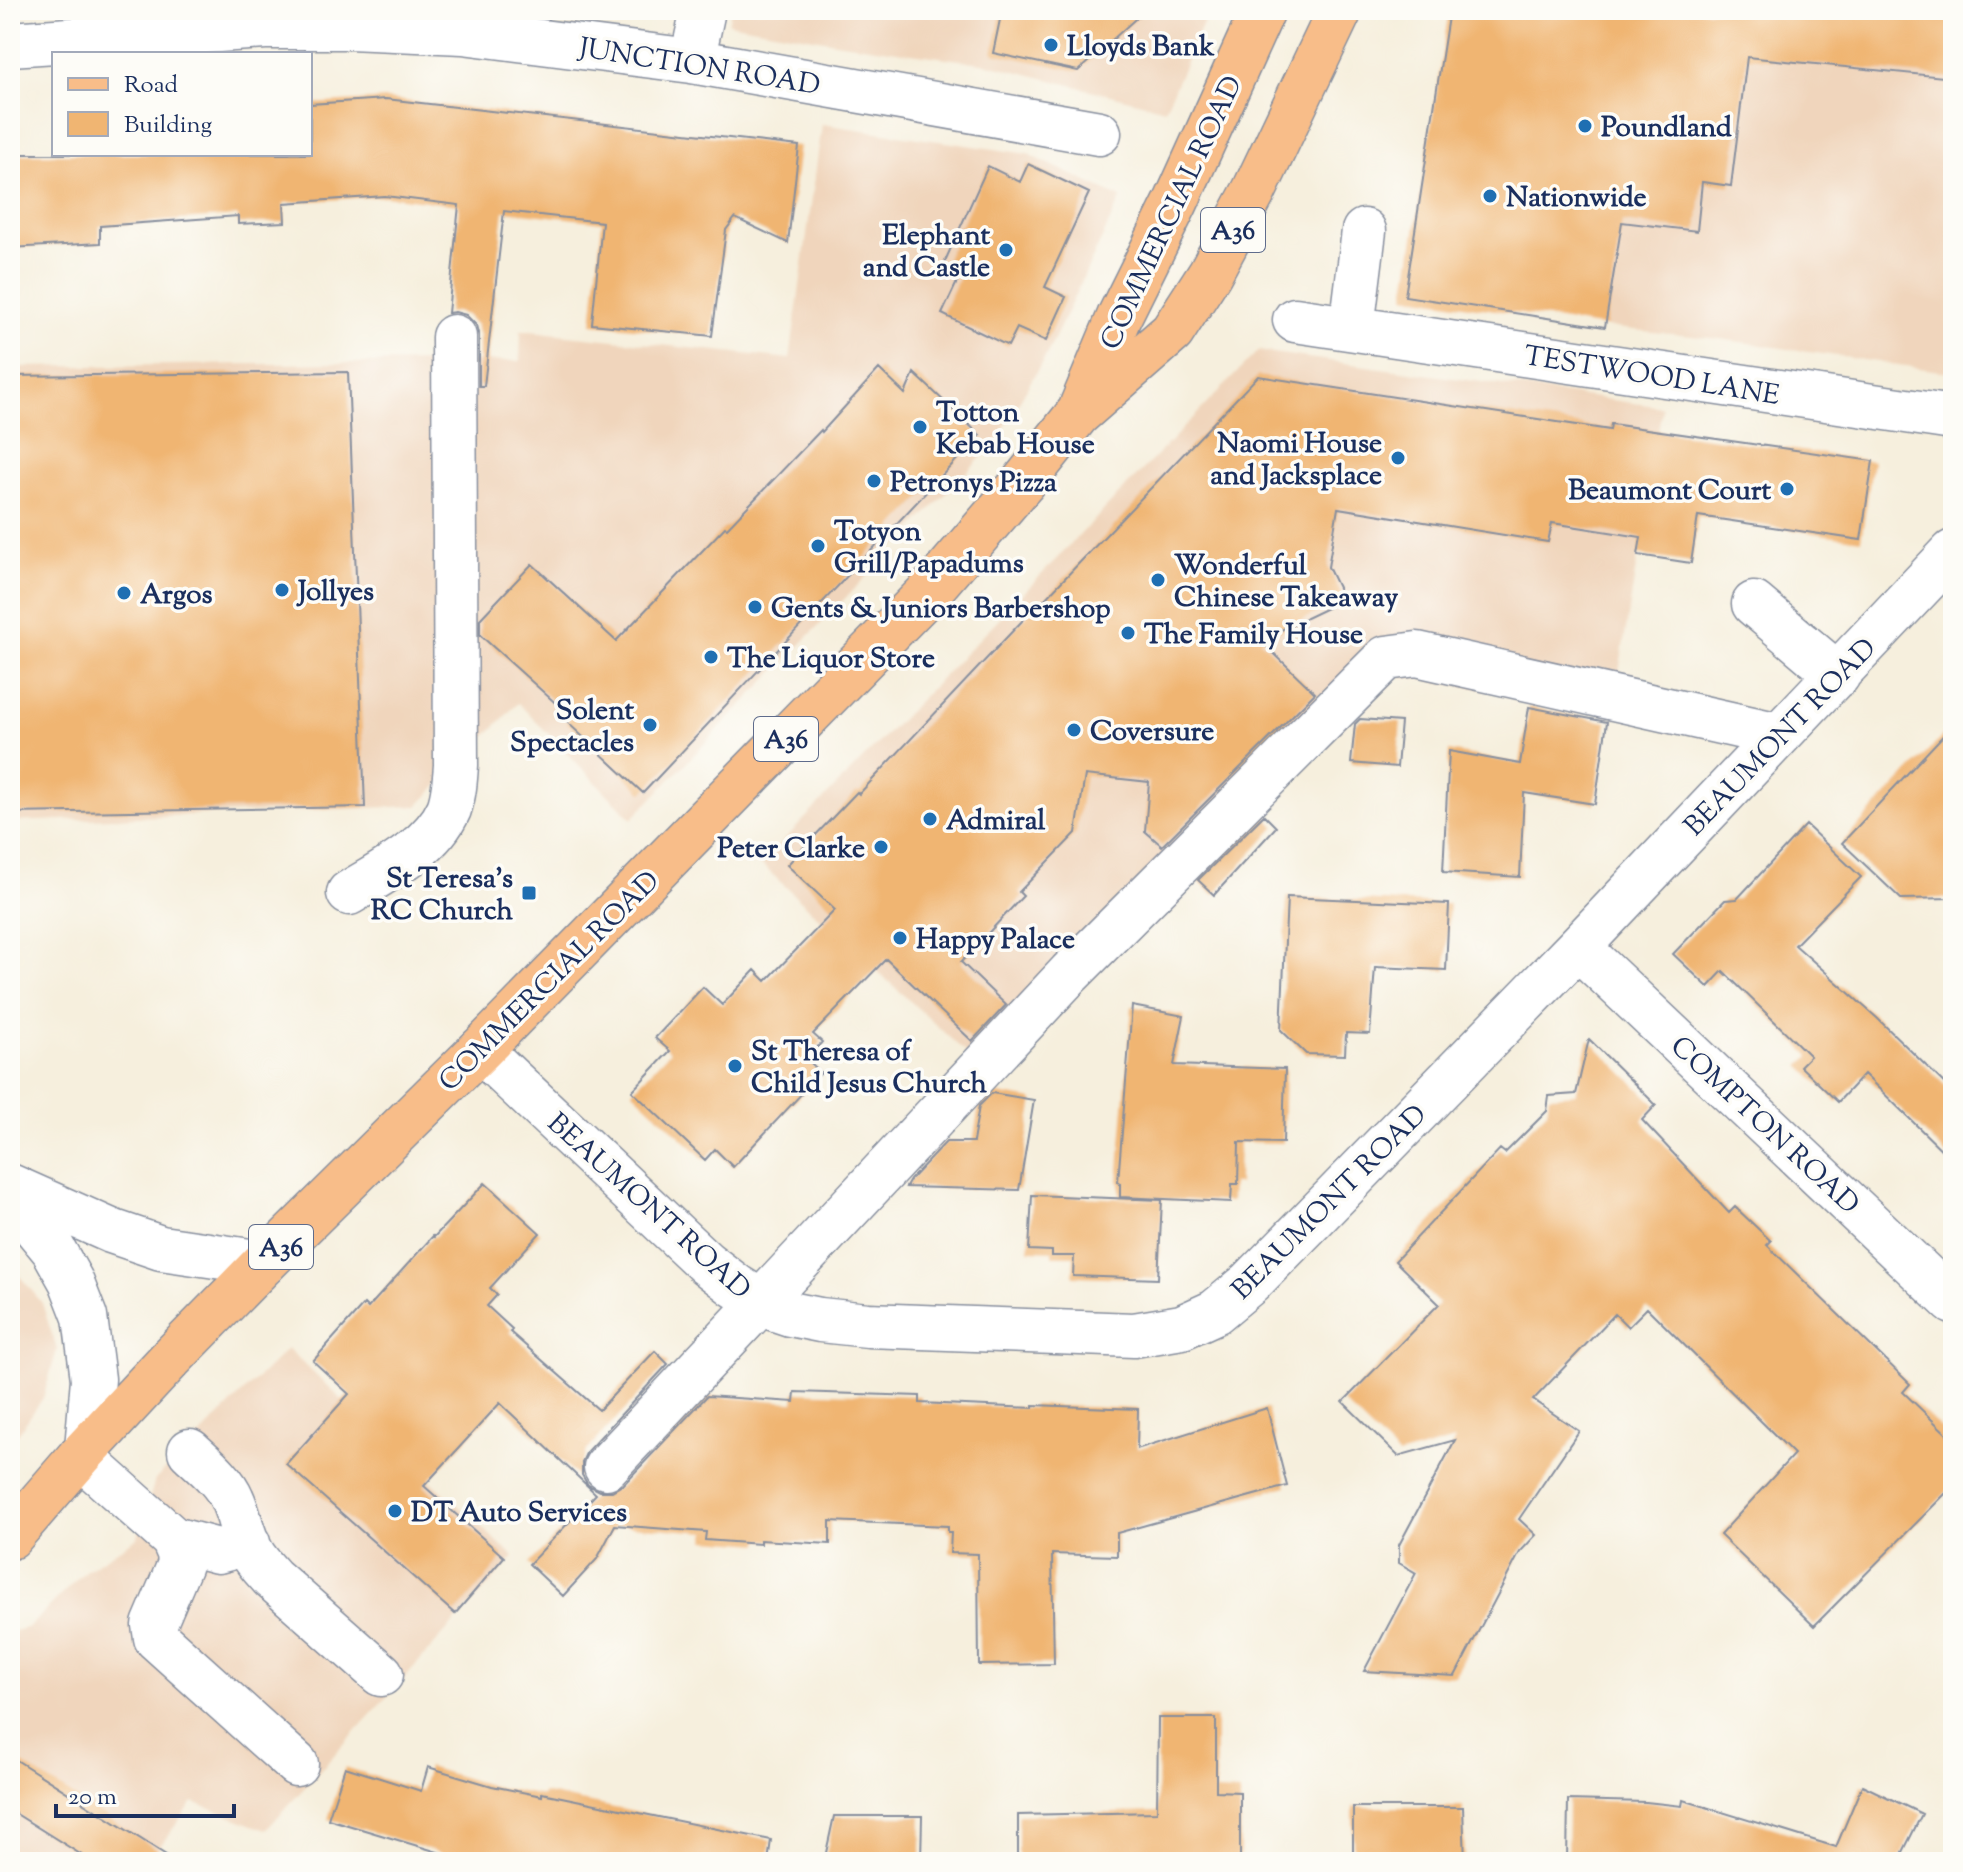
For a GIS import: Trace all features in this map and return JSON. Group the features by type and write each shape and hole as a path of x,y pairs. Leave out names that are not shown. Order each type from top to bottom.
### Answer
{"main road":[{"name":"COMMERCIAL ROAD","path":"1077,415 1119,317 1176,202 1263,10"},
{"name":"COMMERCIAL ROAD","path":"10,1537 83,1452 172,1357 480,1050 928,593 1077,415 1172,332 1210,273 1254,191 1340,10"}],"street":[{"path":"692,61 703,10"},
{"name":"JUNCTION ROAD","path":"10,44 265,27 349,27 398,20 463,32 505,24 692,61 1099,133"},
{"path":"1352,328 1364,231"},
{"name":"TESTWOOD LANE","path":"1295,320 1953,418"},
{"path":"349,893 406,859 439,826 454,791 454,337"},
{"name":"BEAUMONT ROAD","path":"480,1050 706,1263 760,1303 790,1314 868,1325 1134,1335 1182,1327 1215,1312 1250,1283 1578,947 1953,552"},
{"path":"1754,604 1838,675"},
{"path":"606,1467 1070,973 1386,658 1417,654 1779,735"},
{"name":"COMPTON ROAD","path":"1578,947 1953,1302"},
{"path":"10,1186 111,1231 161,1248 264,1263"},
{"path":"10,1197 53,1249 71,1281 85,1317 93,1379 83,1452 173,1539 179,1553 180,1564 154,1625 156,1638 296,1764"},
{"path":"190,1451 217,1476 232,1497 251,1552 272,1578 381,1674"},
{"path":"173,1539 218,1551 248,1543"}],"shaded area":[{"path":"731,10 1209,10 1165,109 988,64 728,23"},
{"path":"1449,10 1953,10 1953,373 1720,339 1605,327 1405,296"},
{"path":"822,124 1028,154 1121,198 1050,348 996,442 632,819 518,703 418,806 10,822 10,367 520,361 521,330 790,359"},
{"path":"1258,351 1662,407 1613,709 1387,674 989,1074 761,864"},
{"path":"10,1264 42,1303 57,1350 43,1398 10,1445"},
{"path":"287,1349 514,1557 266,1830 193,1802 148,1862 10,1862 10,1632 29,1627 86,1570 138,1537 155,1480"}],"building":[{"name":"Lloyds Bank","path":"1002,10 1145,10 1078,71 993,53"},
{"path":"1449,10 1953,10 1953,78 1747,57 1731,186 1702,182 1697,231 1622,222 1605,327 1405,296"},
{"path":"386,99 799,146 788,243 735,218 726,230 712,336 592,324 602,222 504,211 484,386 479,386 479,337 476,325 466,315 448,313 459,205 385,196 284,203 285,222 238,224 238,216 100,226 100,243 10,248 10,154 312,156 312,104"},
{"name":"Elephant and Castle","path":"1028,164 1089,193 1045,287 1066,297 1046,341 1017,328 1008,346 942,314 959,278 941,270 988,166 1020,182"},
{"path":"879,369 905,394 914,373 980,435 643,793 567,722 571,717 480,635 480,619 532,564 616,641 822,432"},
{"path":"348,372 365,807 10,813 10,376"},
{"path":"1258,376 1610,430 1611,424 1873,461 1861,540 1698,516 1691,563 1638,555 1641,537 1552,523 1548,542 1338,508 1328,567 1344,600 1260,640 1315,693 1162,846 1145,831 1149,782 1085,775 1076,833 1019,892 1023,896 961,962 1006,1005 972,1041 886,959 813,1034 822,1042 807,1059 821,1073 733,1167 715,1149 705,1160 632,1091 670,1051 655,1038 703,987 722,1005 755,970 766,981 835,910 787,865 857,792 859,794"},
{"path":"1529,707 1607,722 1595,804 1524,793 1520,877 1443,872 1449,751 1520,764"},
{"path":"1360,719 1401,722 1397,767 1351,763 1355,724"},
{"path":"1953,725 1953,898 1901,899 1842,843"},
{"path":"1264,815 1276,827 1214,895 1198,880"},
{"path":"1806,825 1861,877 1795,945 1877,1018 1953,1092 1953,1161 1864,1074 1838,1102 1800,1066 1810,1056 1723,971 1708,987 1673,954 1725,900 1737,899"},
{"path":"1287,897 1449,904 1446,970 1375,967 1370,1034 1346,1033 1345,1055 1306,1054 1281,1030"},
{"path":"1132,1006 1184,1016 1174,1065 1285,1069 1283,1143 1239,1142 1238,1184 1232,1184 1231,1202 1120,1197 1118,1182"},
{"path":"1589,1039 1656,1105 1642,1120 1729,1213 1735,1207 1771,1241 1767,1245 1910,1384 1903,1392 1953,1440 1953,1486 1814,1626 1720,1535 1794,1454 1647,1308 1628,1327 1615,1314 1533,1400 1579,1431 1519,1519 1536,1535 1520,1552 1455,1676 1364,1671 1416,1573 1399,1563 1399,1545 1455,1440 1398,1456 1343,1402 1439,1304 1395,1261 1500,1149 1505,1153 1547,1111 1549,1096 1576,1094"},
{"path":"992,1093 1034,1100 1019,1190 906,1187 946,1142 973,1142 979,1106"},
{"path":"485,1183 540,1233 490,1288 497,1295 487,1306 512,1329 510,1332 599,1410 655,1351 668,1364 587,1451 582,1462 582,1475 588,1485 600,1491 612,1491 624,1484 707,1396 794,1402 795,1392 920,1396 920,1403 1138,1409 1137,1449 1267,1408 1287,1486 1117,1533 1117,1556 1052,1554 1054,1664 979,1665 978,1554 950,1553 951,1532 948,1532 948,1526 830,1521 830,1544 760,1540 760,1544 705,1540 706,1532 615,1525 597,1559 563,1596 529,1564 596,1494 500,1403 424,1486 504,1557 455,1614 286,1464 349,1394 313,1361 364,1304 368,1308"},
{"path":"1032,1195 1162,1200 1158,1279 1073,1276 1074,1256 1052,1256 1052,1251 1029,1250"},
{"path":"1158,1718 1216,1718 1216,1791 1240,1792 1240,1862 1018,1862 1018,1815 1157,1812"},
{"path":"10,1756 177,1862 93,1862 10,1810"},
{"path":"345,1767 421,1791 428,1767 492,1786 542,1796 542,1793 771,1840 768,1862 471,1862 328,1819"},
{"path":"1862,1785 1922,1814 1898,1862 1567,1862 1568,1800 1682,1806 1683,1800 1836,1847"},
{"path":"1353,1807 1463,1807 1465,1862 1353,1862"},
{"path":"834,1816 922,1816 921,1862 824,1862"}],"place":[{"name":"Lloyds Bank","path":"1051,45"},
{"name":"Poundland","path":"1585,126"},
{"name":"Nationwide","path":"1490,196"},
{"name":"Elephant and Castle","path":"1006,250"},
{"name":"Totton Kebab House","path":"920,427"},
{"name":"Naomi House and Jacksplace","path":"1398,458"},
{"name":"Petronys Pizza","path":"874,481"},
{"name":"Beaumont Court","path":"1787,489"},
{"name":"Totyon Grill/Papadums","path":"818,546"},
{"name":"Wonderful Chinese Takeaway","path":"1158,580"},
{"name":"Jollyes","path":"282,590"},
{"name":"Argos","path":"124,593"},
{"name":"Gents & Juniors Barbershop","path":"755,607"},
{"name":"The Family House","path":"1128,633"},
{"name":"The Liquor Store","path":"711,657"},
{"name":"Solent Spectacles","path":"650,725"},
{"name":"Coversure","path":"1074,730"},
{"name":"Admiral","path":"930,819"},
{"name":"Peter Clarke","path":"881,847"},
{"name":"St Teresa's RC Church","path":"529,893"},
{"name":"Happy Palace","path":"900,938"},
{"name":"St Theresa of Child Jesus Church","path":"735,1066"},
{"name":"DT Auto Services","path":"395,1511"}]}
